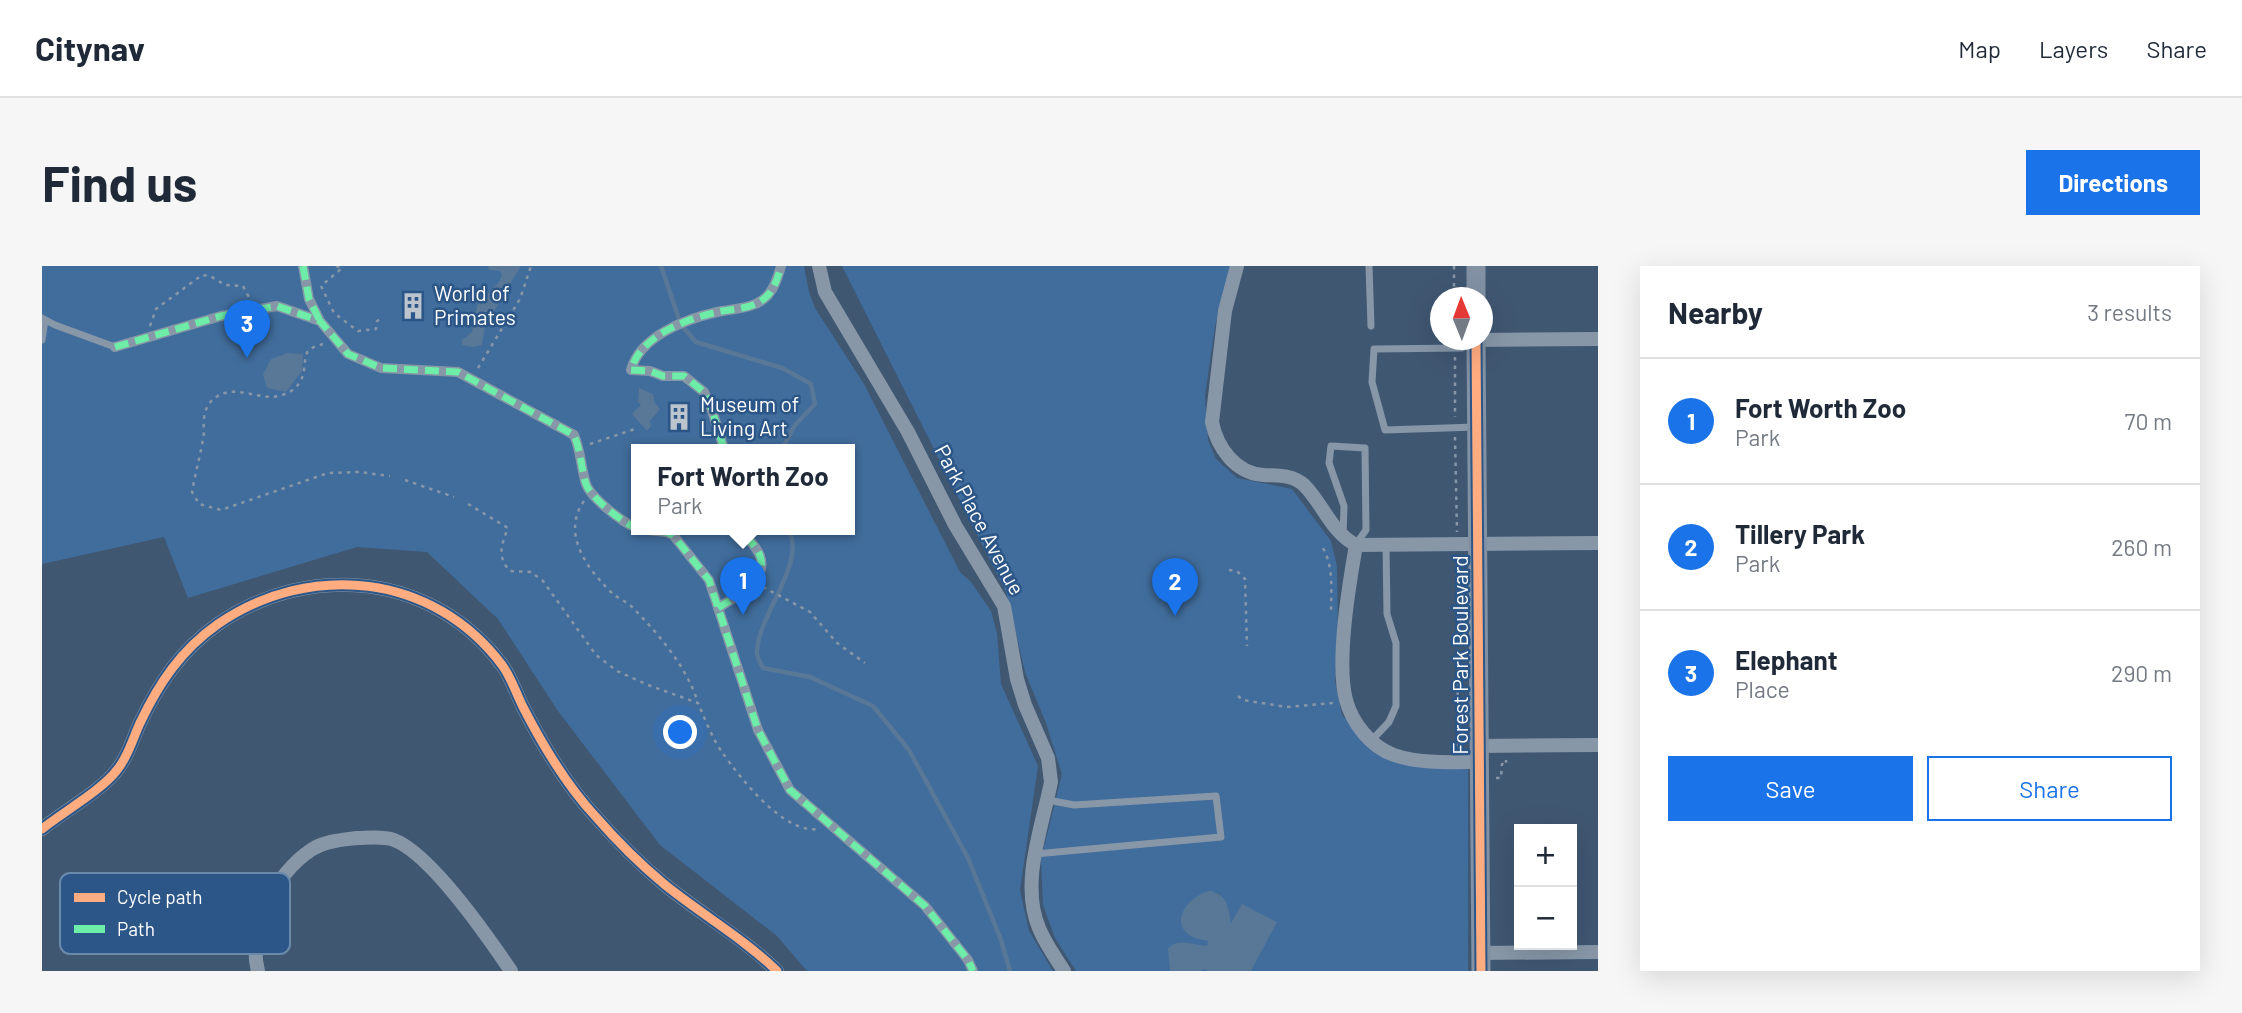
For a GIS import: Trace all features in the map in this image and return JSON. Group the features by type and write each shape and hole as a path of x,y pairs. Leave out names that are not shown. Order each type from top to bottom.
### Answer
{"main road":[{"path":"1476,266 1476,287"},
{"name":"Forest Park Boulevard","path":"1476,350 1480,962"}],"street":[{"path":"303,266 309,299 320,321 348,354 381,368 458,372 574,435 580,447 585,482 590,493 631,524"},
{"path":"722,444 704,392 684,376 663,376 650,371 631,370 638,355 667,331 711,314 755,305 767,297 775,285 781,266"},
{"name":"Park Place Avenue","path":"819,266 825,292 908,432 955,525 1004,606 1013,659 1025,705 1048,758 1051,782 1035,855 1032,906 1039,928 1064,971"},
{"path":"1237,266 1225,311 1212,422 1216,439 1240,470 1261,475 1292,477 1303,484 1350,542 1344,687 1349,711 1356,724 1371,741 1391,754 1429,761 1479,754 1598,745"},
{"path":"115,346 221,316 277,306 320,321"},
{"path":"1493,340 1598,339"},
{"path":"670,535 709,580 758,730 790,790 925,906 968,960 973,971"},
{"path":"718,608 751,586 758,577 760,556 744,535"},
{"path":"1350,542 1386,545 1598,543"},
{"path":"42,829 117,771 153,694 170,668 217,625 250,605 276,595 314,586 347,583 390,590 442,609 460,622 502,665 554,763 595,817 663,883 759,953 778,971"},
{"path":"287,873 312,849 334,840 393,839 410,848 448,887 511,971"},
{"path":"1480,962 1598,952"}],"lane":[{"path":"1369,266 1371,326"},
{"path":"42,340 44,319 115,346"},
{"path":"1430,348 1374,349 1372,382 1385,430 1477,427"},
{"path":"1331,446 1365,448 1366,530 1350,542 1344,506 1329,463 1331,446"},
{"path":"1371,741 1389,722 1396,706 1396,643 1387,614 1386,545"},
{"path":"1035,855 1221,837 1216,796 1074,805 1047,800"}],"path":[{"path":"336,266 342,268 321,286 334,313 358,331 376,329 377,321 383,318"},
{"path":"472,378 520,299 531,266"},
{"path":"1454,266 1454,287"},
{"path":"144,338 156,309 202,275 210,276 225,285 243,286 254,309"},
{"path":"323,345 310,348 306,355 305,373 295,389 283,396 262,397 226,392 212,399 204,415 204,437 192,492 194,499 199,504 221,510 328,472 390,476"},
{"path":"580,447 638,428"},
{"path":"405,480 454,496"},
{"path":"590,493 581,505 575,522 573,535 579,551 602,582 630,605 664,644 692,684 720,751 765,805 807,830 832,827"},
{"path":"468,503 508,528 500,552 503,565 510,571 531,572 543,581 596,655 617,671 698,702"},
{"path":"1323,548 1331,571 1331,623"},
{"path":"1229,569 1237,571 1245,579 1247,646"},
{"path":"762,587 810,612 837,643 865,663"},
{"path":"1238,696 1243,700 1287,707 1333,703"}],"shaded area":[{"path":"42,266 804,266 815,308 864,384 960,572 971,582 991,611 997,633 1001,684 1038,766 1020,890 1029,931 1053,971 807,971 777,936 660,845 558,711 498,619 427,552 357,547 188,598 164,537 42,564"},
{"path":"488,266 521,266 485,326 482,345 462,345 462,340 472,332 477,305 499,282 502,275 500,271 489,270"},
{"path":"842,266 1231,266 1215,326 1205,396 1208,440 1216,459 1237,478 1292,489 1331,541 1337,566 1338,639 1335,681 1342,715 1364,740 1468,769 1468,971 1076,971 1055,938 1043,905 1041,859 1062,774 1046,723 1025,672 1006,592"},
{"path":"288,353 303,354 302,371 286,392 267,388 263,374 271,359"},
{"path":"639,388 653,394 660,409 650,421 651,426 647,431 632,414 641,405 638,402"},
{"path":"1210,891 1224,899 1231,923 1242,904 1277,922 1251,971 1170,971 1168,949 1172,945 1186,943 1207,946 1208,941 1193,937 1184,930 1181,916 1189,903"}],"waterway":[{"path":"661,266 681,325 696,342 782,368 811,384 815,404 795,425 785,444"},
{"path":"790,535 792,557 759,638 757,653 760,663 763,668 810,677 873,706 909,750 968,858 1001,940 1010,971"}],"marked path":[{"path":"303,266 309,299 320,321"},
{"path":"722,444 704,392 684,376 663,376 650,371 631,370 644,348 679,324 717,312 744,308 763,300 773,289 781,266"},
{"path":"115,347 221,316 277,306 320,321 348,354 381,368 458,372 574,435 589,490 608,509 631,525"},
{"path":"673,535 709,580 758,730 790,790 925,906 968,960 973,971"},
{"path":"718,608 741,594 759,574 760,556 746,535"}],"cycle path":[{"path":"1476,350 1481,971"},
{"path":"42,829 92,793 117,770 163,681 182,656 218,624 254,604 291,591 330,585 369,586 406,595 441,611 474,634 502,665 556,765 604,826 664,884 777,971"}],"place":[{"name":"World of Primates","path":"413,306"},
{"name":"Elephant","path":"247,358"},
{"name":"Museum of Living Art","path":"679,417"},
{"name":"Fort Worth Zoo","path":"743,615"},
{"name":"Tillery Park","path":"1175,616"}]}
